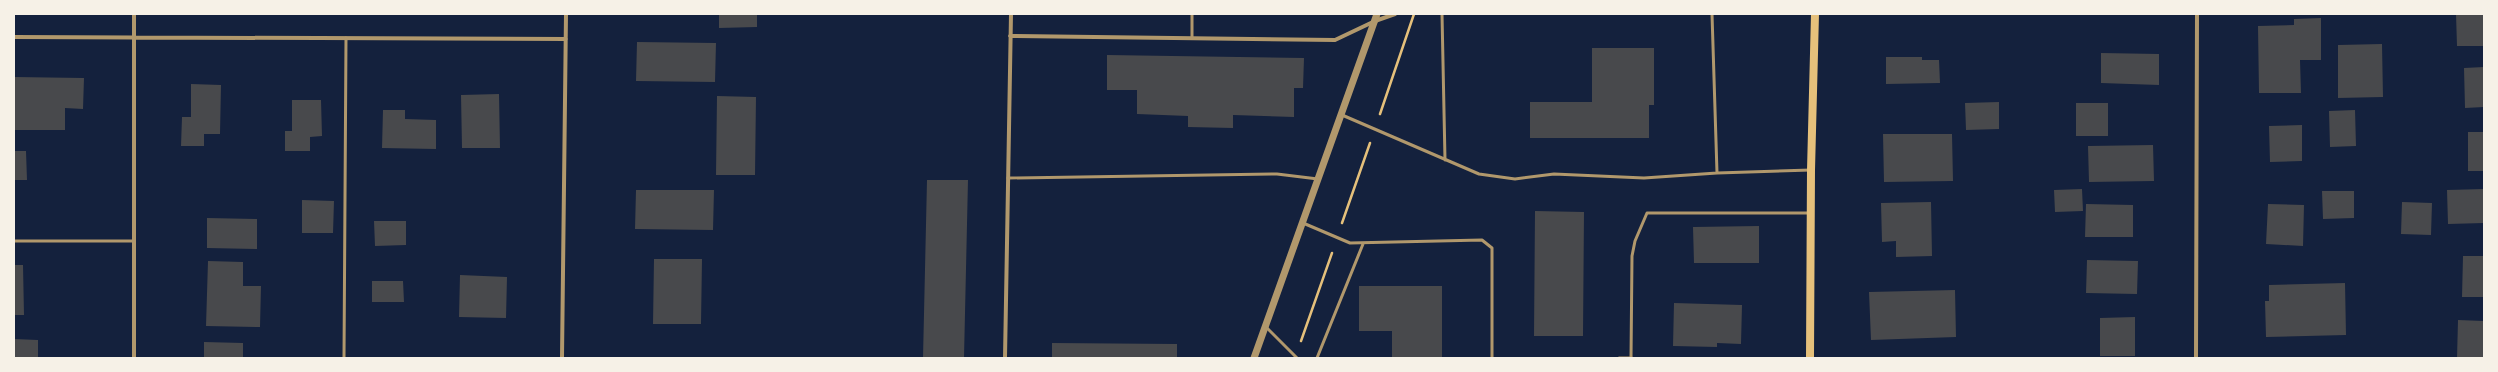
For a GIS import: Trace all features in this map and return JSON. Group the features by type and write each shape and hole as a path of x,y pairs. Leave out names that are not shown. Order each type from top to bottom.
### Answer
{"main road":[{"path":"1810,358 1810,213 1815,14"}],"street":[{"path":"134,14 134,358"},
{"path":"562,358 566,14"},
{"path":"1005,358 1011,14"},
{"path":"1010,36 1335,40 1376,17 1395,14"},
{"path":"2196,358 2197,14"},
{"path":"1254,358 1376,17"},
{"path":"14,38 566,39"}],"lane":[{"path":"1192,14 1192,38"},
{"path":"1442,14 1446,160"},
{"path":"1712,14 1717,173"},
{"path":"344,358 346,38"},
{"path":"1341,115 1479,174 1515,178 1554,174 1644,178 1717,173 1811,170"},
{"path":"1008,178 1277,174 1318,178"},
{"path":"1619,358 1631,358 1632,256 1639,228 1647,212 1810,213"},
{"path":"1303,223 1350,243 1363,244 1482,240 1492,248 1492,358"},
{"path":"14,242 134,242"},
{"path":"1317,358 1363,244"},
{"path":"1265,327 1296,357"}],"path":[{"path":"1296,357 1414,14"}],"building":[{"path":"719,14 757,14 757,27 719,28"},
{"path":"2456,14 2484,14 2484,46 2457,46"},
{"path":"2321,18 2321,60 2300,60 2301,93 2259,93 2258,26 2294,25 2294,19"},
{"path":"637,42 716,43 715,82 636,81"},
{"path":"2382,44 2383,97 2338,98 2338,45"},
{"path":"1592,48 1654,48 1654,105 1649,105 1649,138 1530,138 1530,102 1592,102"},
{"path":"2101,53 2159,54 2159,85 2101,83"},
{"path":"1107,55 1304,58 1303,88 1294,88 1294,117 1233,115 1233,128 1188,127 1188,116 1137,114 1137,90 1107,90"},
{"path":"1886,57 1922,57 1922,60 1939,60 1940,83 1886,84"},
{"path":"2484,67 2484,107 2465,108 2464,68"},
{"path":"14,77 84,78 83,109 65,108 65,130 14,130"},
{"path":"191,84 221,85 220,134 204,134 204,146 181,146 182,117 191,117"},
{"path":"499,94 500,148 462,148 461,95"},
{"path":"717,96 756,97 755,175 716,175"},
{"path":"292,100 321,100 322,136 310,137 310,151 285,151 285,131 292,131"},
{"path":"1999,102 1999,129 1966,130 1965,103"},
{"path":"2076,103 2108,103 2108,136 2076,136"},
{"path":"383,110 405,110 405,119 436,120 436,149 382,148"},
{"path":"2355,110 2356,146 2330,147 2329,111"},
{"path":"2302,125 2302,161 2270,162 2269,126"},
{"path":"2468,132 2484,132 2484,171 2468,171"},
{"path":"1883,134 1952,134 1953,181 1884,182"},
{"path":"2153,145 2154,181 2089,182 2088,146"},
{"path":"14,151 26,151 27,180 14,180"},
{"path":"927,180 968,180 964,358 923,358"},
{"path":"2082,189 2083,211 2055,212 2054,190"},
{"path":"2484,189 2484,223 2448,224 2447,190"},
{"path":"636,190 714,190 713,230 635,229"},
{"path":"2322,191 2354,191 2354,218 2323,219"},
{"path":"302,200 334,201 333,233 302,233"},
{"path":"1931,202 1932,256 1896,257 1896,241 1882,242 1881,203"},
{"path":"2402,202 2432,203 2431,235 2401,234"},
{"path":"2086,204 2133,205 2133,237 2085,237"},
{"path":"2268,204 2304,205 2303,246 2266,244"},
{"path":"1535,211 1584,212 1583,336 1534,336"},
{"path":"207,218 257,219 257,249 207,248"},
{"path":"374,221 406,221 406,245 375,246"},
{"path":"1759,226 1759,263 1694,263 1693,227"},
{"path":"2463,256 2484,256 2484,297 2462,297"},
{"path":"654,259 702,259 701,324 653,324"},
{"path":"2087,260 2138,261 2137,294 2086,293"},
{"path":"208,261 243,262 243,286 261,286 260,327 206,326"},
{"path":"14,265 23,265 24,315 14,315"},
{"path":"460,275 507,277 506,318 459,317"},
{"path":"372,281 403,281 404,302 372,302"},
{"path":"2345,283 2346,335 2266,337 2265,301 2269,301 2269,285"},
{"path":"1359,286 1442,286 1442,358 1392,358 1392,331 1359,331"},
{"path":"1955,290 1956,337 1871,340 1869,292"},
{"path":"1674,303 1742,305 1741,344 1717,343 1717,347 1673,346"},
{"path":"2135,317 2135,356 2100,356 2100,318"},
{"path":"2458,320 2484,321 2484,358 2457,358"},
{"path":"14,339 38,340 38,358 14,358"},
{"path":"204,342 243,343 243,358 204,358"},
{"path":"1052,343 1177,344 1177,358 1052,358"}]}
